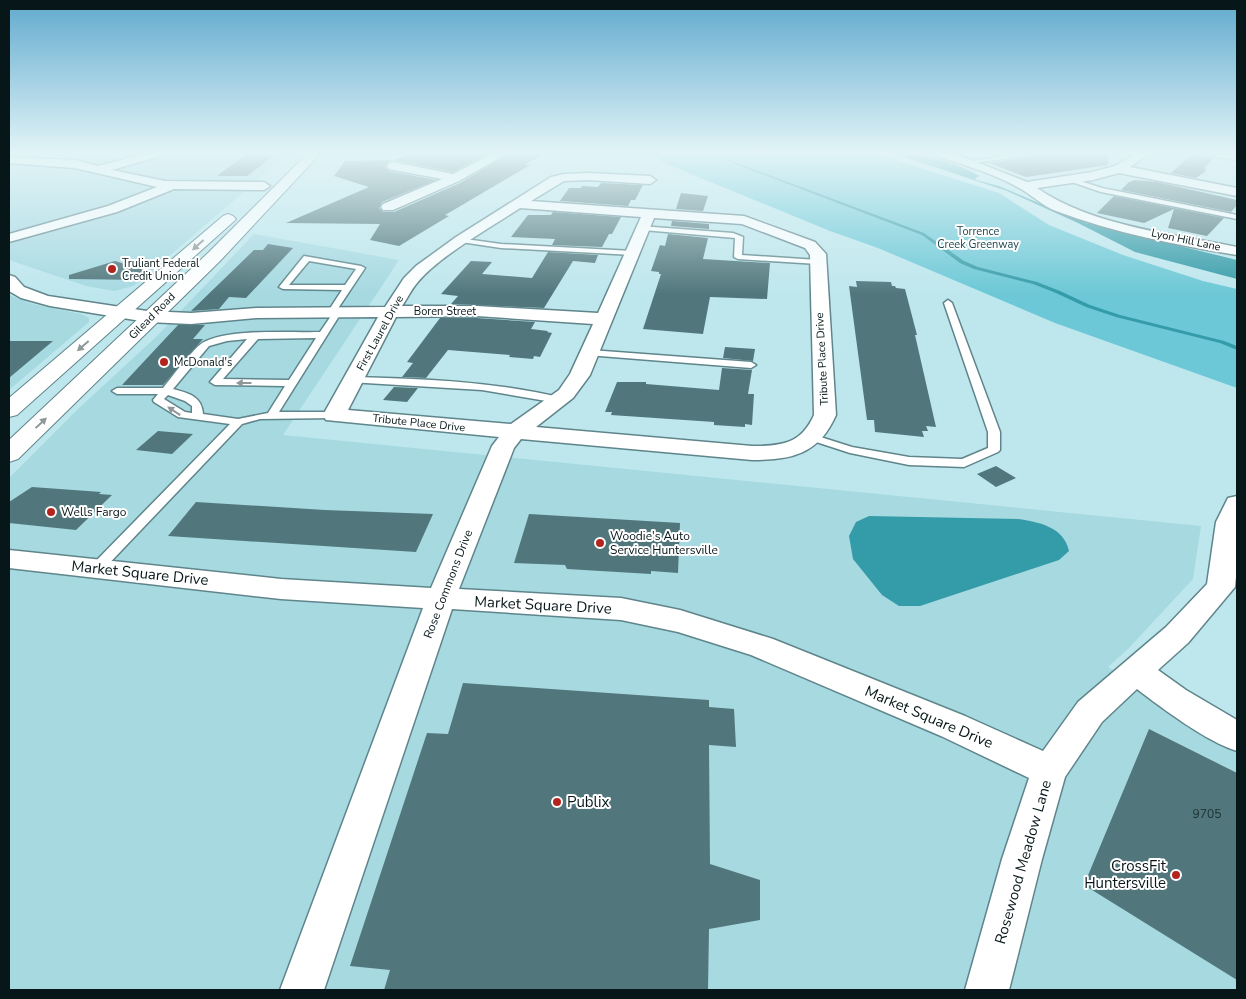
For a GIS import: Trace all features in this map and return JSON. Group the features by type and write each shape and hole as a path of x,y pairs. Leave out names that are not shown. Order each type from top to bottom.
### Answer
{"main road":[{"name":"Gilead Road","path":"9,454 142,310 248,201"},
{"name":"Gilead Road","path":"9,410 214,257 269,201"}],"street":[{"path":"9,238 137,201"},
{"path":"388,207 403,201"},
{"name":"First Laurel Drive","path":"334,415 390,312 410,282 422,269 461,240 522,201"},
{"name":"Lyon Hill Lane","path":"1048,201 1058,207 1108,223 1237,251"},
{"path":"517,204 642,231 752,222 810,245 816,250 818,262"},
{"name":"Rose Commons Drive","path":"302,990 442,599 503,446 515,432 566,394 580,375 642,231"},
{"name":"Tribute Place Drive","path":"334,415 774,453 803,445 821,427 825,415 818,262"},
{"name":"Boren Street","path":"9,279 18,290 38,297 142,310 232,317 256,313 477,311 604,319"},
{"name":"Rosewood Meadow Lane","path":"987,990 1022,859 1049,771 1090,712 1177,636 1222,587 1229,522 1237,504"},
{"name":"Market Square Drive","path":"9,560 282,589 621,609 680,621 762,647 953,726 1049,771"},
{"path":"1137,672 1174,699 1237,737"}],"lane":[{"path":"1154,201 1237,217"},
{"path":"461,240 501,246 642,231 733,235 739,237 738,257 818,262"},
{"path":"272,415 323,335 347,288 361,268 307,258 283,287 347,288"},
{"path":"811,437 850,450 909,461 964,463 994,450 994,432 948,303"},
{"path":"323,335 226,338 206,344 158,400 182,415 238,422 272,415 334,415"},
{"path":"255,336 215,382 293,383"},
{"path":"590,352 751,365"},
{"path":"353,380 465,386 525,392 558,400"},
{"path":"117,391 165,391 191,398 197,405 198,417"},
{"path":"96,569 238,422"}],"shaded area":[{"path":"9,201 234,201 139,282 133,286 115,291 86,286 9,260"},
{"path":"1028,201 1033,201 1086,223 1237,260 1237,279 1135,252"},
{"path":"254,234 399,260 283,435 1201,526 1193,579 1129,648 1108,667 1237,745 1237,990 9,990 9,478 78,409 157,336"},
{"path":"9,295 33,304 81,314 89,318 89,322 9,390"},
{"path":"869,516 1026,520 1042,524 1056,531 1062,536 1069,551 1059,560 920,606 899,606 882,595 853,559 849,536 856,522"}],"green space":[{"name":"Torrence Creek Greenway","path":"756,201 1011,201 1049,225 1123,255 1203,281 1237,289 1237,388 1055,323 878,248 830,231"}],"building":[{"path":"338,201 385,201 382,202 379,208 383,212 394,212 420,201 469,201 445,215 449,216 399,246 370,240 380,224 286,223"},
{"path":"560,201 631,201 628,206"},
{"path":"679,201 706,201 703,211 676,209"},
{"path":"1109,201 1137,201 1224,218 1207,236 1168,228 1174,209 1144,223 1097,213"},
{"path":"1174,201 1237,201 1237,205 1231,212"},
{"path":"553,212 621,217 602,247 552,245 555,239 511,237 528,215 551,215"},
{"path":"672,221 709,224 709,229 671,226"},
{"path":"668,234 708,238 703,259 770,263 767,299 710,297 703,334 643,329 661,274 651,271 660,245 665,246"},
{"path":"268,244 293,248 246,298 229,297 219,309 191,311 254,250 263,250"},
{"path":"548,252 598,255 595,263 573,261 544,308 451,304 458,296 441,294 471,261 492,262 482,274 532,278"},
{"name":"Truliant Federal Credit Union","path":"115,261 154,273 145,280 69,279 69,275"},
{"path":"856,281 891,282 892,286 896,288 905,289 917,335 915,335 936,427 926,426 928,431 922,431 924,437 875,432 874,420 867,420 849,286 857,287"},
{"path":"440,318 477,318 535,322 531,329 552,333 540,357 534,356 533,359 509,357 510,355 448,350 426,378 402,377 413,363 407,362"},
{"name":"McDonald's","path":"178,325 205,325 193,339 203,339 163,385 122,385"},
{"path":"9,341 53,341 9,378"},
{"path":"725,347 755,349 753,361 723,358"},
{"path":"722,368 752,370 748,394 754,394 752,425 745,424 745,427 714,425 714,422 611,415 612,412 605,412 617,382 646,382 646,384 719,390"},
{"path":"394,387 418,388 407,402 383,400"},
{"path":"158,431 193,434 172,454 136,450"},
{"path":"996,466 1016,478 996,487 977,474"},
{"name":"Wells Fargo","path":"32,487 101,492 99,494 112,495 76,530 9,523 9,502"},
{"path":"196,502 433,514 416,552 168,536"},
{"name":"Woodie's Auto Service Huntersville","path":"529,514 680,523 678,573 651,571 651,574 567,569 565,565 514,563"},
{"name":"Publix","path":"463,683 709,700 709,707 734,709 736,747 709,745 710,864 760,880 760,920 709,929 708,990 384,990 390,970 350,966 427,733 448,734"},
{"path":"1149,729 1237,773 1237,980 1084,885"}],"waterway":[{"path":"835,201 923,234 962,262 976,268 1035,283 1088,306 1118,316 1222,342 1237,348"}],"place":[{"name":"Truliant Federal Credit Union","path":"112,269"},
{"name":"McDonald's","path":"164,362"},
{"name":"Wells Fargo","path":"51,512"},
{"name":"Woodie's Auto Service Huntersville","path":"600,543"},
{"name":"Publix","path":"557,802"},
{"name":"CrossFit Huntersville","path":"1176,875"}]}
